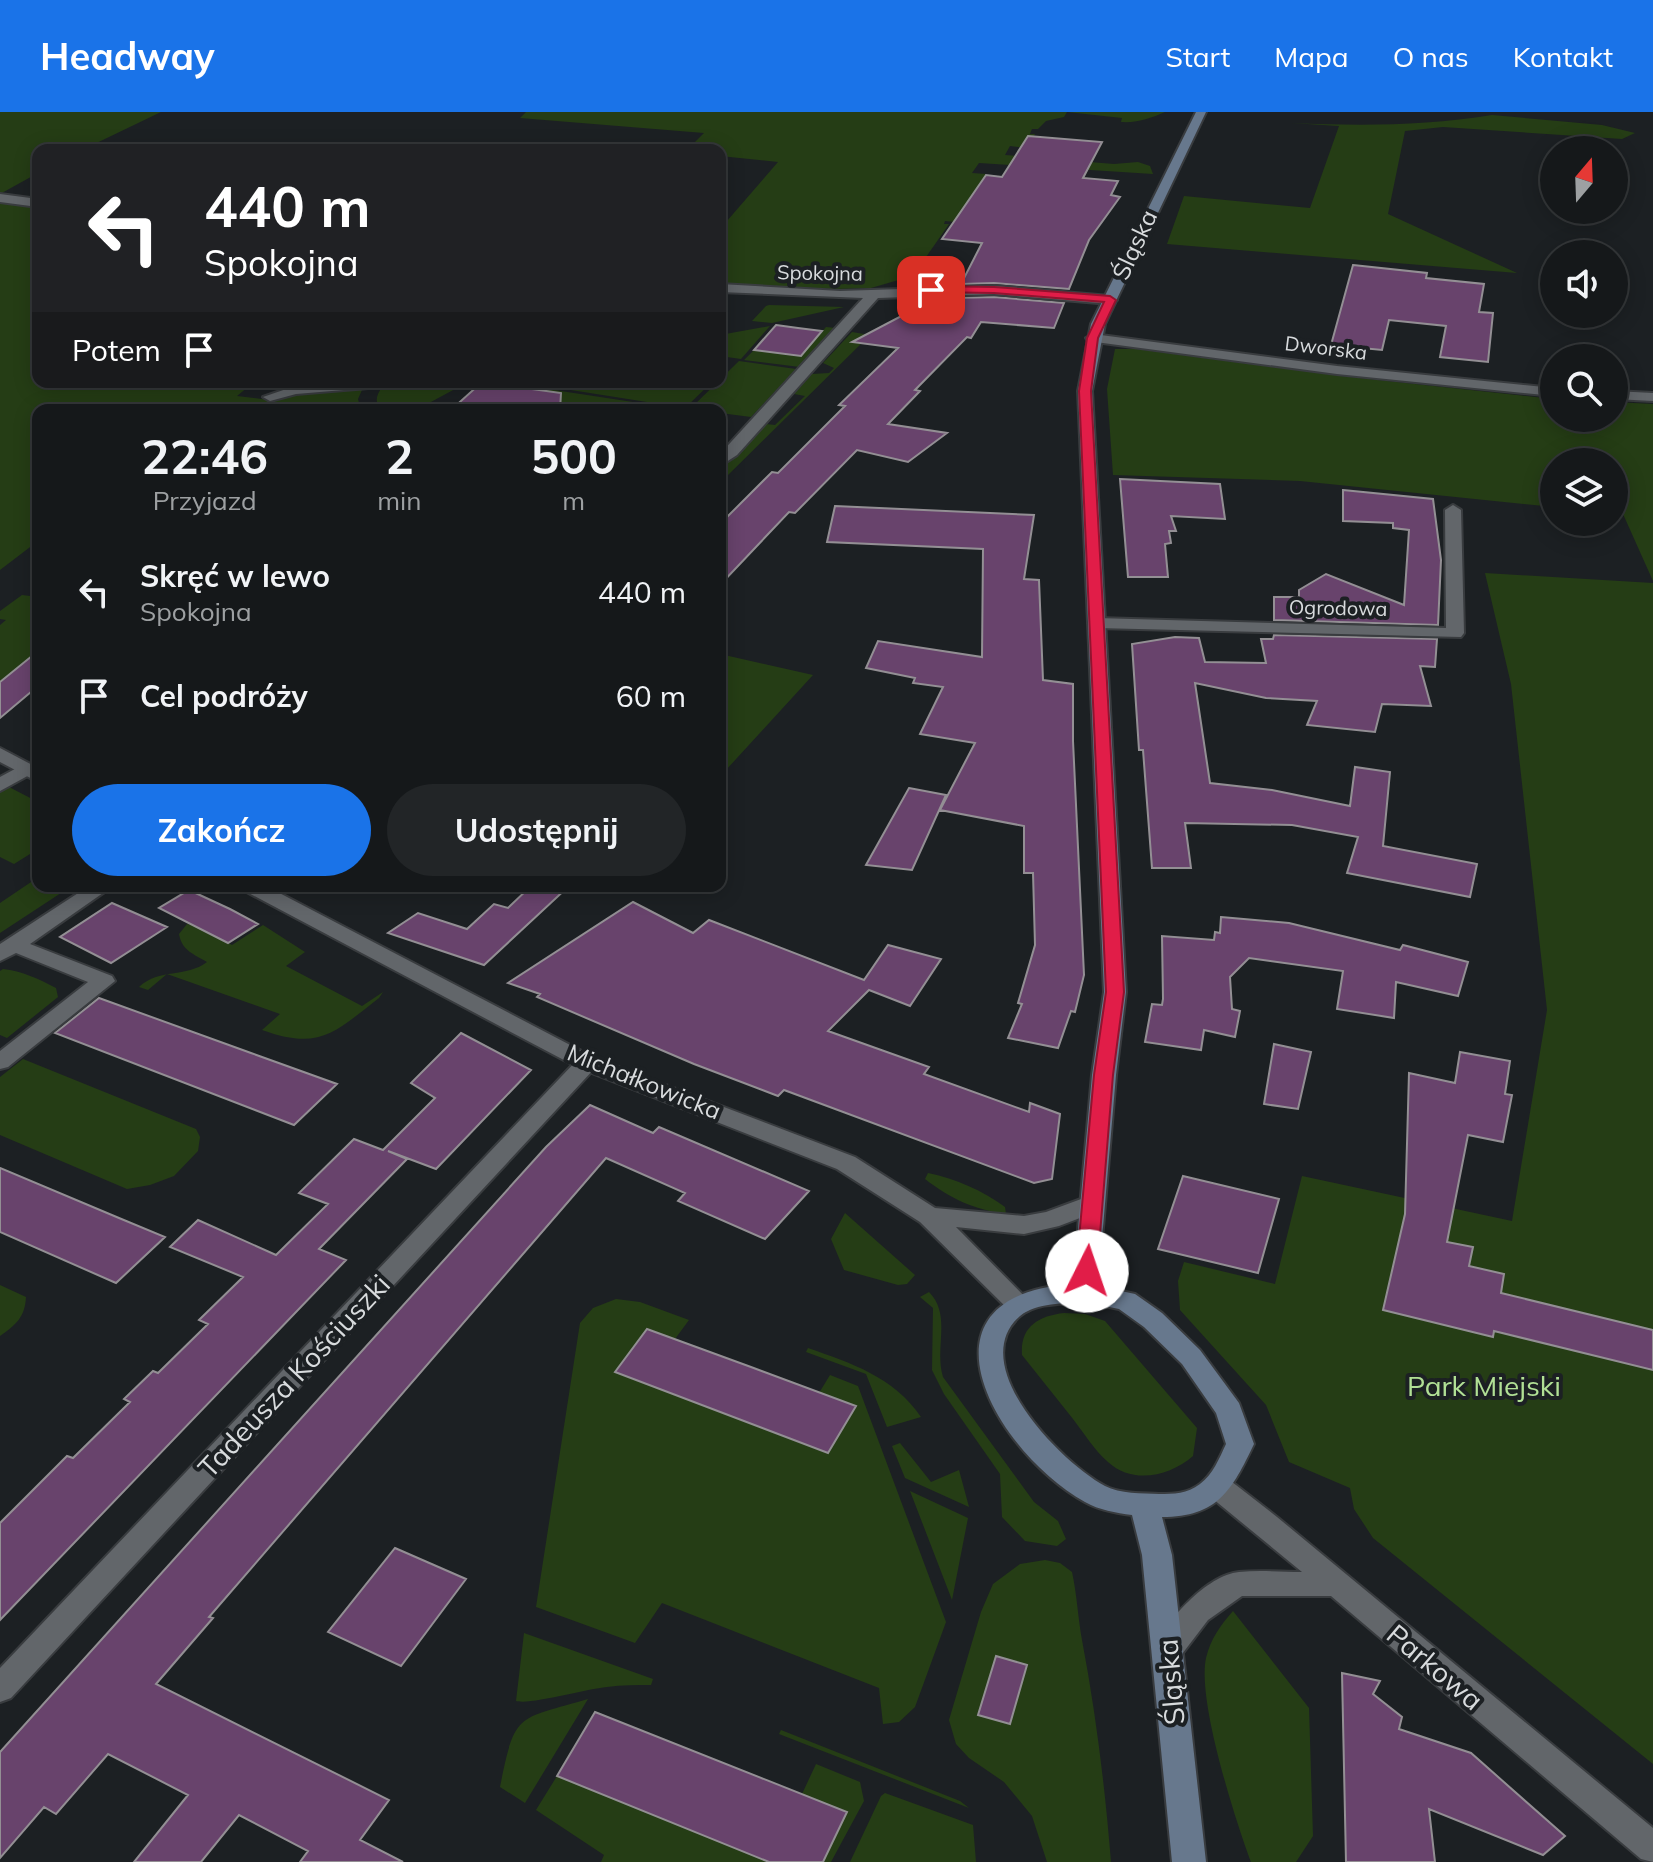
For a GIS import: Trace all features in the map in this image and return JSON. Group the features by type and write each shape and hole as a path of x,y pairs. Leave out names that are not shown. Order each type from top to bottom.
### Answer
{"main road":[{"name":"Śląska","path":"1085,1293 1115,992 1085,391 1093,338 1131,250 1201,112"},
{"path":"1085,1293 1126,1301 1153,1320 1191,1357 1229,1410 1240,1444 1217,1486 1187,1506 1144,1504 1098,1496 1065,1476 1034,1443 996,1384 988,1359 991,1334 1006,1312 1019,1304 1047,1296 1085,1293"},
{"name":"Śląska","path":"1144,1504 1157,1555 1189,1862"}],"street":[{"path":"0,198 32,202"},
{"name":"Spokojna","path":"726,288 874,294 994,290 1110,300"},
{"path":"726,456 874,294"},
{"name":"Dworska","path":"1093,338 1337,370 1540,391"},
{"path":"270,397 319,388"},
{"path":"1628,396 1653,397"},
{"name":"Ogrodowa","path":"1097,623 1455,633 1453,510"},
{"path":"0,754 32,772"},
{"path":"0,785 32,772"},
{"path":"7,950 94,892"},
{"name":"Michałkowicka","path":"261,892 587,1063 846,1163 929,1216 1019,1304"},
{"path":"0,1062 104,981 7,950"},
{"name":"Tadeusza Kościuszki","path":"0,1689 587,1063"},
{"path":"929,1216 1024,1225 1050,1220 1092,1204"},
{"name":"Parkowa","path":"1217,1486 1653,1848"},
{"path":"1168,1649 1197,1611 1237,1584 1335,1584"}],"green space":[{"path":"0,112 161,112 94,144 32,144 32,176 0,194"},
{"path":"526,112 1067,112 1064,117 1046,121 1038,129 1032,129 1030,134 1035,134 1028,148 1010,146 1005,155 1114,164 1138,162 1150,166 1153,174 979,163 972,173 986,174 955,222 945,221 944,224 949,224 915,273 931,276 927,281 902,279 871,288 834,289 726,283 726,222 778,162 726,157 726,144 693,144 704,133 520,118"},
{"path":"1067,112 1165,112 1144,120 1121,122 1122,118"},
{"path":"1492,115 1602,125 1635,133 1628,136 1577,136 1443,127 1405,131 1388,214 1517,273 1167,244 1184,196 1310,208 1339,126 1291,123 1342,125 1442,121"},
{"path":"0,202 32,206 32,388 247,388 237,396 278,401 308,391 362,390 359,404 32,404 32,546 0,570"},
{"path":"766,306 844,307 772,323 752,321"},
{"path":"770,326 741,359 726,357 726,334"},
{"path":"826,327 836,328 800,367 744,360 754,350 801,356"},
{"path":"852,332 870,335 726,477 726,465 766,424 775,425 805,396 794,394 812,374 829,373 834,368 823,363"},
{"path":"1115,349 1136,349 1540,397 1540,432 1628,432 1628,403 1653,404 1653,581 1628,525 1628,448 1540,448 1540,506 1300,481 1113,475 1107,389"},
{"path":"739,361 796,369 751,417 726,414 726,404 695,404 711,388 726,388 726,374"},
{"path":"381,388 457,388 427,404 378,404"},
{"path":"541,388 646,404 548,404"},
{"path":"558,388 706,388 689,404 660,404"},
{"name":"Park Miejski","path":"1485,573 1653,583 1653,1764 1373,1538 1354,1509 1350,1488 1289,1462 1266,1405 1180,1310 1178,1281 1184,1262 1275,1284 1302,1176 1512,1221 1547,1010 1511,684"},
{"path":"22,595 32,596 32,656 0,682 0,625 6,620 0,619 0,611"},
{"path":"726,655 813,675 726,770"},
{"path":"9,787 32,799 32,853 14,864 0,857 0,792"},
{"path":"32,881 32,892 62,892 0,933 0,903"},
{"path":"187,924 197,926 232,945 263,925 305,952 286,966 362,1006 383,992 338,1029 326,1035 299,1039 262,1030 280,1014 168,974 190,970 207,962 183,944 179,934"},
{"path":"3,969 56,988 58,997 7,1038 0,1035 0,971"},
{"path":"166,974 148,990 139,987 155,977"},
{"path":"23,1059 196,1129 200,1137 198,1151 174,1176 127,1189 0,1135 0,1077"},
{"path":"928,1173 978,1191 1005,1207 1006,1214 953,1198 925,1179"},
{"path":"845,1213 915,1275 907,1284 898,1285 844,1270 831,1239"},
{"path":"0,1285 26,1297 19,1320 0,1336"},
{"path":"929,1292 940,1311 943,1377 1034,1502 1058,1521 1066,1539 1057,1546 1025,1541 1002,1517 1000,1474 944,1394 932,1370 933,1308 920,1297"},
{"path":"616,1299 640,1302 689,1320 675,1339 647,1329 615,1372 827,1453 856,1407 819,1393 830,1375 858,1386 946,1622 915,1707 899,1722 883,1724 879,1688 662,1603 635,1643 536,1607 580,1323 593,1308"},
{"path":"1064,1313 1085,1314 1105,1321 1197,1428 1193,1456 1163,1473 1140,1475 1118,1469 1098,1452 1022,1355 1024,1337 1032,1325 1046,1317"},
{"path":"808,1348 856,1366 885,1382 898,1391 921,1417 887,1427 866,1374 806,1352"},
{"path":"900,1443 931,1482 959,1470 969,1507 905,1478 892,1446"},
{"path":"910,1491 968,1518 952,1600"},
{"path":"1045,1560 1060,1563 1072,1572 1100,1751 1111,1862 1047,1862 1032,1816 1004,1782 969,1758 956,1744 949,1720 981,1612 993,1584 1020,1564"},
{"path":"1233,1611 1309,1708 1313,1836 1296,1862 1251,1862 1219,1760 1207,1702 1206,1658 1216,1633"},
{"path":"524,1633 653,1679 651,1685 607,1687 533,1701 516,1701"},
{"path":"588,1699 525,1803 500,1787 510,1744 523,1722 546,1711"},
{"path":"781,1730 960,1801 969,1808 779,1734"},
{"path":"816,1764 860,1782 864,1801 831,1862 823,1862 846,1812 802,1794"},
{"path":"557,1776 769,1862 601,1862 604,1855 536,1810"},
{"path":"885,1793 973,1825 976,1862 850,1862"}],"building":[{"path":"1028,136 1102,142 1083,178 1118,181 1111,195 1120,197 1089,240 1069,289 994,283 961,284 982,243 942,239 986,175 1002,177"},
{"path":"1353,265 1427,273 1426,278 1484,284 1479,312 1493,313 1488,362 1440,357 1446,326 1389,320 1382,350 1331,345"},
{"path":"994,297 1064,303 1054,328 981,322 971,338 967,337 915,390 920,391 888,424 947,433 908,462 857,450 795,513 789,512 726,579 726,518 772,472 778,473 845,406 839,405 898,348 852,342 926,303 948,308 953,298"},
{"path":"776,325 822,331 801,356 754,350"},
{"path":"475,388 525,388 561,393 560,404 458,404"},
{"path":"1120,479 1220,484 1225,519 1171,516 1176,531 1169,531 1171,543 1165,544 1168,577 1128,577"},
{"path":"1343,490 1433,499 1441,560 1438,625 1274,620 1274,597 1299,597 1299,590 1326,574 1404,605 1409,530 1393,528 1393,523 1343,521"},
{"path":"835,506 1034,515 1024,579 1039,580 1043,680 1073,684 1084,975 1075,1012 1071,1011 1058,1048 1008,1038 1022,1004 1018,1003 1035,945 1033,873 1024,873 1024,826 940,810 975,743 920,734 943,687 913,683 915,678 866,668 878,641 982,657 983,549 827,542"},
{"path":"1274,635 1437,639 1435,667 1420,666 1431,706 1382,704 1375,732 1307,725 1317,701 1266,698 1195,683 1210,783 1272,790 1350,806 1355,767 1390,772 1383,846 1477,864 1470,897 1347,873 1358,837 1292,825 1185,823 1191,868 1152,868 1143,750 1139,750 1132,644 1175,637 1199,638 1205,662 1266,663 1261,639 1273,639"},
{"path":"32,656 32,691 0,718 0,682"},
{"path":"909,788 946,795 912,870 866,865"},
{"path":"186,892 193,892 258,924 228,943 159,908"},
{"path":"525,892 563,892 484,965 388,933 418,913 467,929 494,904 508,908"},
{"path":"633,902 693,933 709,920 864,980 888,945 941,959 910,1006 869,990 828,1031 929,1067 924,1074 1029,1112 1030,1103 1060,1114 1052,1179 1034,1183 784,1090 778,1096 694,1064 537,997 540,994 508,983"},
{"path":"112,903 167,927 111,963 60,937"},
{"path":"1221,917 1289,923 1400,950 1403,945 1468,962 1458,996 1396,982 1394,1018 1337,1009 1343,971 1249,958 1230,977 1232,1009 1240,1011 1235,1037 1204,1030 1201,1050 1145,1042 1152,1004 1162,1005 1163,999 1162,936 1214,940 1215,932 1220,933"},
{"path":"99,998 337,1084 294,1125 55,1033"},
{"path":"461,1033 531,1070 436,1169 388,1151 407,1159 319,1249 346,1260 0,1620 0,1523 67,1456 73,1458 130,1402 124,1399 153,1371 158,1373 208,1324 199,1320 243,1277 170,1247 198,1220 276,1255 328,1204 299,1193 354,1139 383,1150 435,1098 411,1083"},
{"path":"1274,1044 1311,1052 1298,1109 1264,1104"},
{"path":"1460,1052 1510,1061 1505,1094 1512,1095 1503,1142 1468,1135 1447,1242 1473,1247 1469,1266 1504,1274 1501,1293 1653,1330 1653,1370 1494,1331 1493,1337 1383,1310 1405,1214 1409,1073 1455,1083"},
{"path":"590,1105 653,1133 659,1127 809,1191 765,1239 678,1201 685,1193 606,1158 209,1617 213,1618 156,1684 389,1800 360,1840 403,1862 300,1862 308,1851 239,1815 201,1862 134,1862 188,1795 108,1754 56,1814 44,1807 0,1858 0,1752 546,1147"},
{"path":"0,1168 165,1237 116,1283 0,1232"},
{"path":"1183,1176 1279,1199 1258,1273 1158,1249"},
{"path":"647,1329 856,1406 828,1453 615,1372"},
{"path":"395,1548 466,1579 401,1666 328,1632"},
{"path":"996,1656 1027,1665 1010,1724 978,1715"},
{"path":"1342,1673 1380,1681 1373,1694 1402,1717 1399,1729 1471,1753 1565,1836 1543,1855 1429,1809 1435,1862 1346,1862"},
{"path":"595,1712 847,1812 823,1862 769,1862 557,1776"}],"route":[{"path":"931,290 994,290 1110,300 1093,338 1085,391 1115,992 1094,1170 1087,1271"}]}
